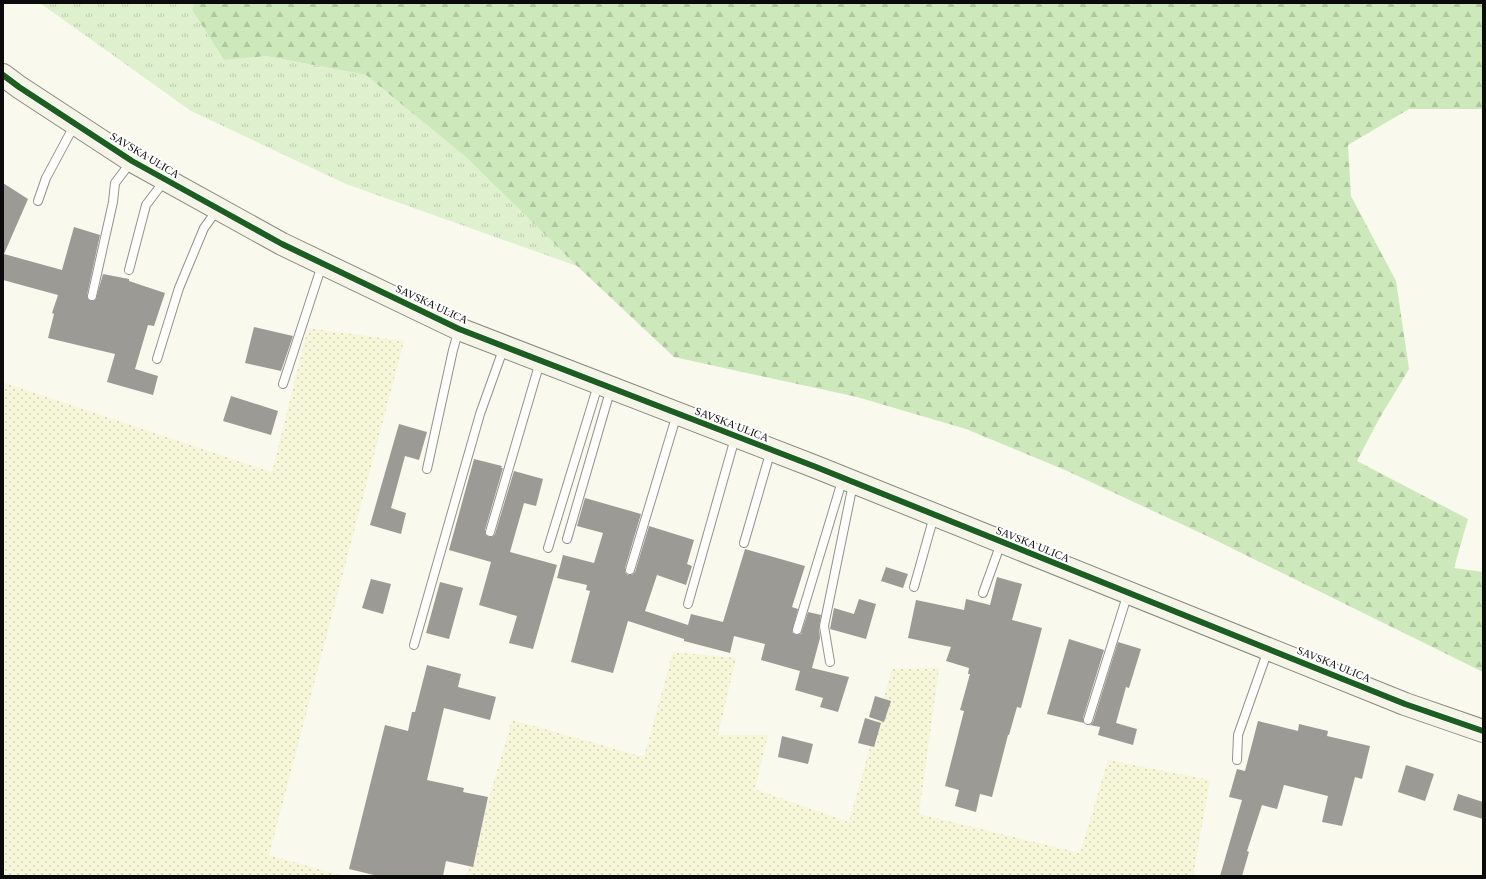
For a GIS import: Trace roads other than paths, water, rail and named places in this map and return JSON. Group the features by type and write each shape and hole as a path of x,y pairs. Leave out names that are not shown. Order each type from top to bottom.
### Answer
{"main road":[{"name":"SAVSKA ULICA","path":"3,74 19,87 132,161 282,244 459,329 848,480 1405,704 1483,731"}],"lane":[{"path":"38,201 46,178 75,124"},
{"path":"92,296 115,183 132,161"},
{"path":"129,270 146,205 165,179"},
{"path":"157,359 185,275 204,228 218,208"},
{"path":"283,384 322,263"},
{"path":"427,469 459,329"},
{"path":"414,645 480,414 504,347"},
{"path":"490,532 540,361"},
{"path":"567,539 605,386"},
{"path":"548,548 605,386"},
{"path":"630,570 677,414"},
{"path":"688,604 736,436"},
{"path":"744,543 771,450"},
{"path":"797,630 848,480"},
{"path":"830,662 824,626 848,480"},
{"path":"914,586 935,515"},
{"path":"983,593 1001,542"},
{"path":"1088,720 1128,593"},
{"path":"1237,760 1238,735 1269,649"}]}
